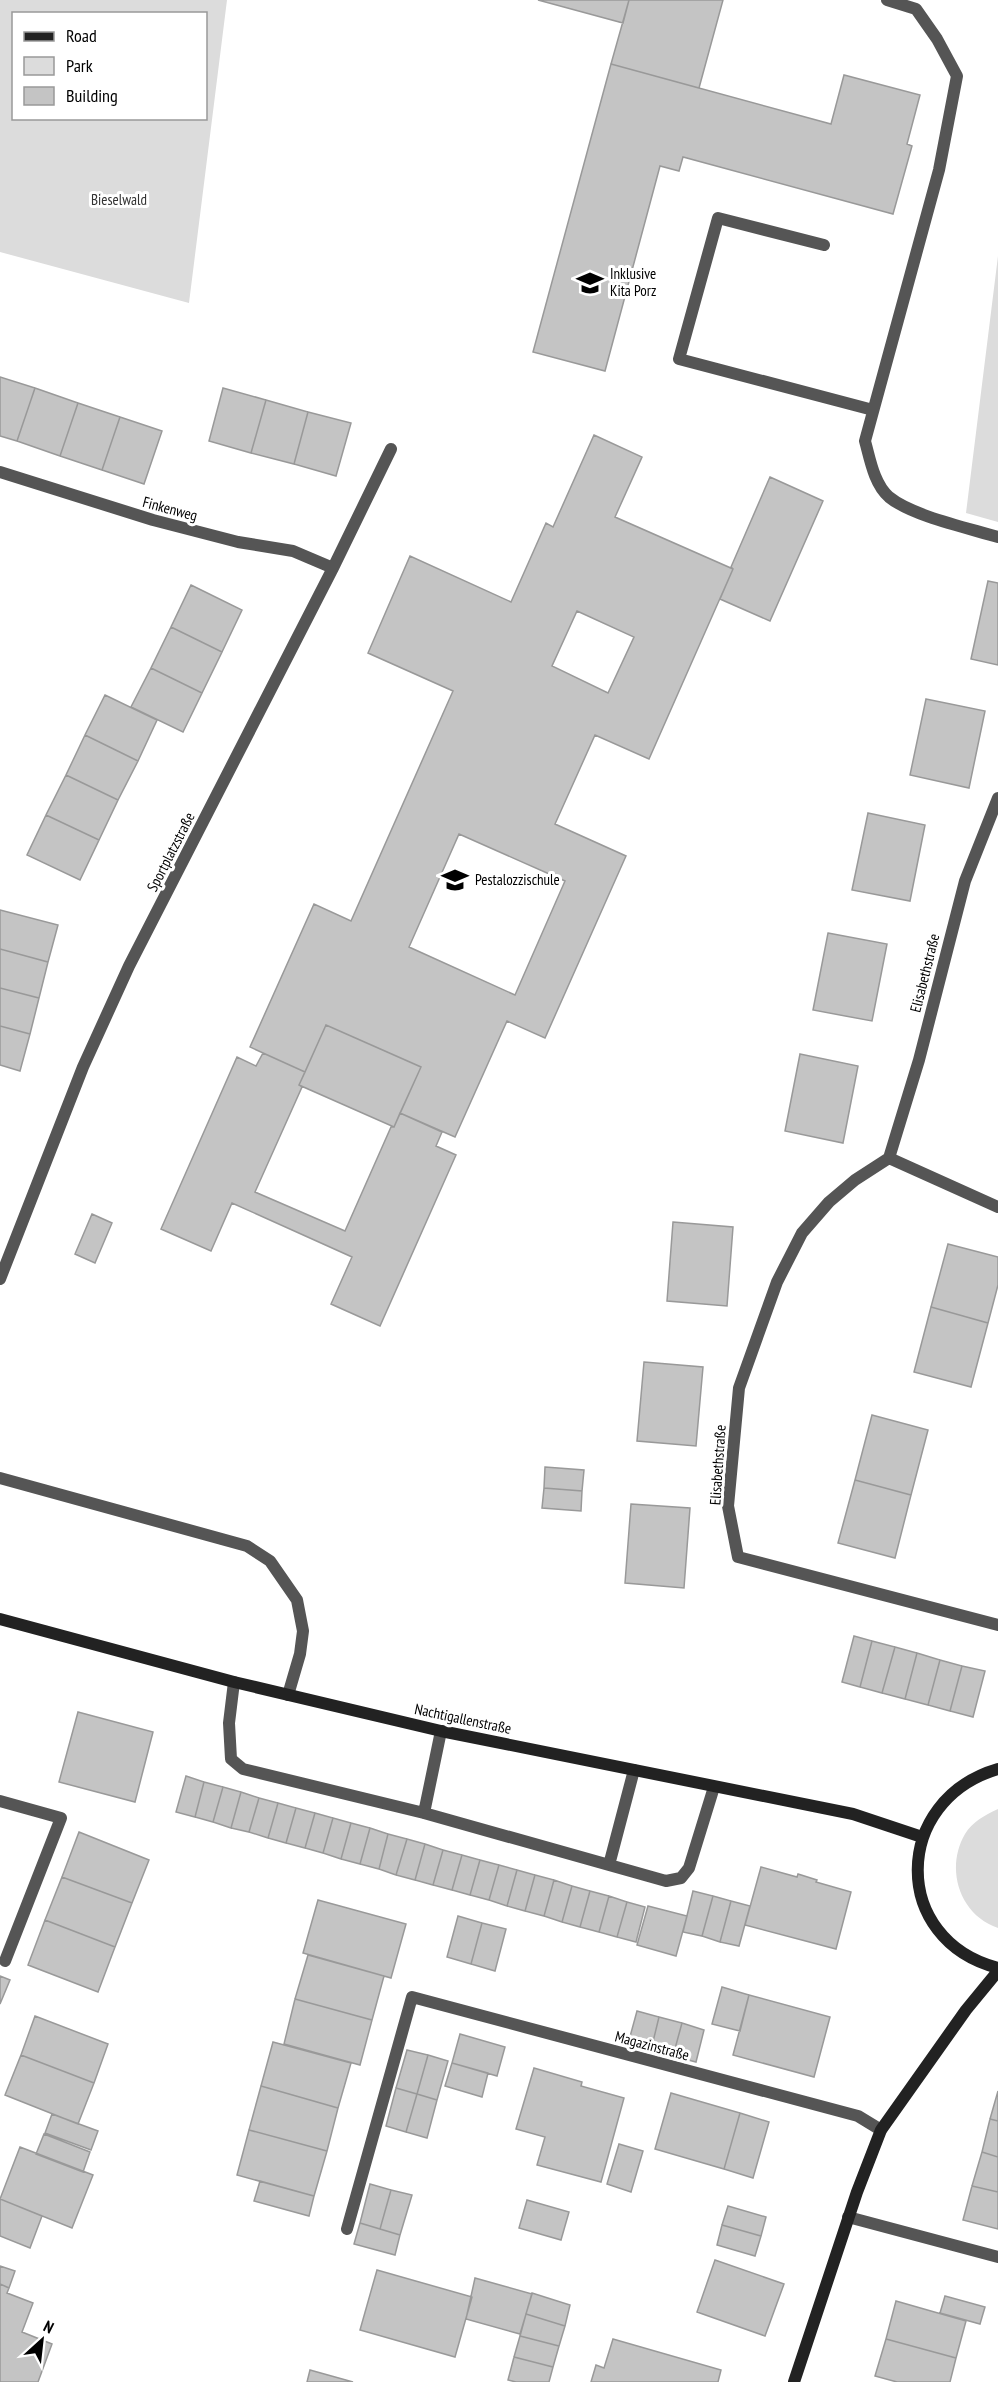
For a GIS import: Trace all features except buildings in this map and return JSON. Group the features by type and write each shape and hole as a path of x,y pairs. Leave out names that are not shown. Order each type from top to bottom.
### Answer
{"main road":[{"name":"Nachtigallenstraße","path":"0,1619 288,1695 441,1731 853,1814 922,1837"},
{"path":"794,2382 848,2217 881,2130 998,1969 961,1952 940,1932 925,1908 918,1880 922,1837 933,1813 951,1792 974,1777 998,1769"}],"street":[{"path":"887,0 916,9 937,39 957,76 939,170 865,441 872,471 888,496 922,515 998,537"},
{"path":"824,245 718,218 679,359 873,410"},
{"name":"Sportplatzstraße","path":"0,1279 83,1067 129,966 392,449"},
{"name":"Finkenweg","path":"0,472 153,520 238,542 293,551 333,568"},
{"name":"Elisabethstraße","path":"998,798 965,881 919,1060 889,1158 855,1180 830,1202 802,1233 777,1282 739,1388 728,1506 738,1557 998,1625"},
{"path":"889,1158 998,1207"},
{"path":"0,1478 247,1546 270,1562 297,1600 303,1631 300,1654 288,1695"},
{"path":"234,1682 229,1723 231,1759 243,1769 424,1813 666,1881 681,1878 689,1868 714,1787"},
{"path":"424,1813 441,1731"},
{"path":"609,1865 634,1770"},
{"path":"0,1801 61,1818 5,1961"},
{"name":"Magazinstraße","path":"347,2229 412,1997 858,2116 881,2130"},
{"path":"848,2217 998,2257"}],"green space":[{"name":"Bieselwald","path":"0,0 227,0 189,303 0,252"},
{"path":"998,256 998,522 966,513"},
{"path":"998,1809 998,1928 985,1922 965,1902 959,1889 956,1861 959,1847 971,1826"}],"place":[{"name":"Inklusive Kita Porz","path":"590,283"},
{"name":"Pestalozzischule","path":"455,880"}]}
